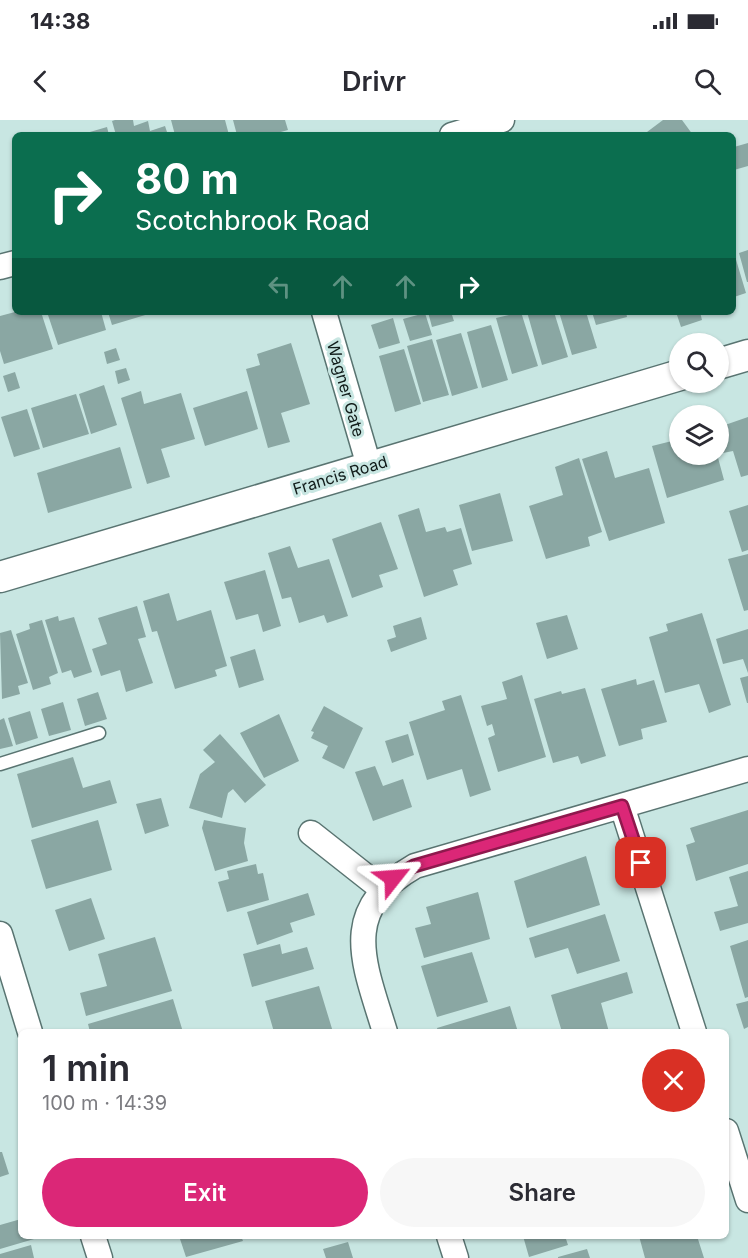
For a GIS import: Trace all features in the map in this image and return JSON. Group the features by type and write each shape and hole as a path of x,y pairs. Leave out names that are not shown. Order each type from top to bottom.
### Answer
{"street":[{"path":"462,132 502,120"},
{"name":"Wagner Gate","path":"327,315 369,466"},
{"path":"729,361 748,355"},
{"name":"Francis Road","path":"0,577 669,378"},
{"path":"384,1029 363,961 363,925 382,889 393,878 414,866 748,768"},
{"path":"622,806 693,1029"},
{"path":"311,832 382,889"},
{"path":"0,933 29,1029"},
{"path":"729,1140 748,1200"},
{"path":"94,1239 100,1258"},
{"path":"450,1239 456,1258"}],"lane":[{"path":"0,764 99,733"}],"building":[{"path":"133,120 134,126 148,121 150,131 165,126 167,132 115,132 112,121"},
{"path":"171,120 225,120 228,132 174,132"},
{"path":"233,120 285,120 288,130 281,132 236,132"},
{"path":"663,120 682,120 691,132 647,132"},
{"path":"107,127 108,132 90,132"},
{"path":"748,143 748,166 736,169 736,146"},
{"path":"748,250 748,282 747,282 739,253"},
{"path":"736,260 746,293 736,296"},
{"path":"12,313 12,315 42,315 53,349 4,364 0,351 0,316"},
{"path":"48,315 102,315 106,330 58,345"},
{"path":"109,315 145,315 112,325"},
{"path":"426,315 432,335 410,341 403,319"},
{"path":"429,315 452,315 454,321 432,327"},
{"path":"522,315 538,366 512,374 496,318"},
{"path":"528,315 555,315 568,357 542,365"},
{"path":"560,315 587,315 597,348 572,355"},
{"path":"593,315 627,315 627,317 596,325"},
{"path":"677,315 701,315 702,320 681,327"},
{"path":"393,318 400,343 379,349 371,325"},
{"path":"491,325 508,380 482,388 467,332"},
{"path":"461,333 478,388 452,396 436,340"},
{"path":"432,339 449,395 423,402 407,346"},
{"path":"291,343 310,404 281,413 290,442 268,448 246,369 260,365 257,354"},
{"path":"116,348 120,360 107,364 104,352"},
{"path":"404,349 421,404 395,412 379,356"},
{"path":"126,368 130,380 118,384 115,371"},
{"path":"15,372 20,388 8,392 3,376"},
{"path":"104,385 117,425 91,434 79,394"},
{"path":"141,391 144,404 181,393 195,439 161,449 170,477 147,484 121,398"},
{"path":"247,391 258,429 205,446 193,408"},
{"path":"76,394 89,434 43,448 31,408"},
{"path":"27,409 40,449 14,457 1,417"},
{"path":"748,417 748,475 741,477 733,451 729,452 729,424"},
{"path":"669,442 669,465 720,465 724,480 667,498 652,446"},
{"path":"120,447 132,488 48,513 37,473"},
{"path":"607,451 615,478 649,468 665,523 609,541 582,459"},
{"path":"579,458 602,532 588,537 590,546 546,559 529,506 563,495 555,467"},
{"path":"500,493 513,541 472,551 459,505"},
{"path":"748,505 748,550 742,552 729,511"},
{"path":"419,508 426,532 445,527 447,532 461,528 472,564 453,570 458,585 424,597 398,515"},
{"path":"381,522 398,569 379,575 383,587 352,598 332,539"},
{"path":"290,546 298,568 329,559 348,616 327,623 324,615 299,623 291,597 282,599 268,553"},
{"path":"748,554 748,610 744,611 728,559"},
{"path":"265,570 281,626 263,632 258,614 236,620 224,582"},
{"path":"169,593 177,621 211,610 227,666 215,670 217,676 175,689 157,631 152,632 143,601"},
{"path":"137,606 146,637 138,639 153,683 126,692 120,670 101,676 92,649 107,644 98,618"},
{"path":"702,613 731,705 709,713 699,684 665,693 649,637 668,631 666,624"},
{"path":"567,615 578,649 547,659 536,623"},
{"path":"58,616 59,621 74,617 92,672 74,678 71,670 62,673 45,620"},
{"path":"421,617 427,639 391,652 387,640 396,637 393,626"},
{"path":"42,620 58,673 49,677 51,684 33,690 16,634 30,629 29,624"},
{"path":"748,629 748,673 743,659 723,664 716,639"},
{"path":"11,630 28,683 18,686 20,694 2,699 0,633"},
{"path":"255,649 264,680 239,688 230,657"},
{"path":"522,675 546,757 498,772 488,738 495,735 492,724 487,726 481,706 507,699 502,682"},
{"path":"748,676 748,703 747,703 740,678"},
{"path":"636,679 637,685 654,680 667,722 641,729 643,739 619,746 601,689"},
{"path":"585,688 606,756 581,764 578,756 553,763 534,699 561,691 562,694"},
{"path":"98,692 107,719 85,726 77,699"},
{"path":"461,695 491,790 470,797 462,769 427,780 409,722 445,710 442,701"},
{"path":"63,702 71,730 49,736 41,709"},
{"path":"324,706 363,728 344,769 322,758 328,746 311,738 314,732 311,731"},
{"path":"30,711 38,738 16,745 8,718"},
{"path":"279,714 299,761 264,778 240,733"},
{"path":"4,718 13,746 0,749 0,720"},
{"path":"220,734 266,785 245,803 233,789 228,793 222,818 189,808 200,774 215,762 203,750"},
{"path":"408,734 414,755 392,763 385,741"},
{"path":"73,757 83,788 110,780 117,803 32,828 17,774"},
{"path":"375,766 383,786 403,779 412,807 373,821 355,772"},
{"path":"161,798 169,826 145,834 136,804"},
{"path":"748,810 748,864 696,881 686,845 695,842 690,828"},
{"path":"98,820 112,870 46,889 31,840"},
{"path":"204,820 246,828 244,843 248,861 215,871 202,828"},
{"path":"586,856 600,905 527,928 514,881"},
{"path":"256,864 258,874 263,873 269,900 227,912 218,882 229,879 227,871"},
{"path":"748,871 748,923 720,931 714,912 738,906 729,877"},
{"path":"478,892 490,939 424,958 415,928 431,924 426,907"},
{"path":"308,893 315,915 290,923 293,932 257,945 247,912"},
{"path":"91,898 105,939 69,951 55,910"},
{"path":"605,914 620,961 577,974 568,948 535,958 529,938"},
{"path":"155,937 172,991 86,1016 80,993 107,986 98,954"},
{"path":"748,940 748,997 745,998 730,946"},
{"path":"280,944 282,954 307,947 314,969 252,987 243,954"},
{"path":"472,952 488,1002 437,1017 421,966"},
{"path":"627,972 633,993 601,1003 608,1029 561,1029 551,995"},
{"path":"319,986 332,1029 273,1029 265,1001"},
{"path":"173,999 182,1029 89,1029 88,1024"},
{"path":"748,1001 748,1027 744,1029 736,1004"},
{"path":"510,1006 517,1029 437,1029"},
{"path":"0,1152 2,1152 9,1174 0,1177"},
{"path":"18,1220 18,1239 34,1239 0,1249 0,1225"},
{"path":"180,1239 242,1239 243,1241 186,1257"},
{"path":"524,1239 566,1239 568,1245 529,1257"},
{"path":"640,1239 698,1239 704,1258 645,1258"},
{"path":"348,1242 353,1258 326,1258 323,1249"},
{"path":"31,1245 34,1258 0,1258 0,1254"},
{"path":"587,1249 590,1258 558,1258 558,1257"}],"route":[{"path":"393,878 414,866 622,806 641,863"}]}
